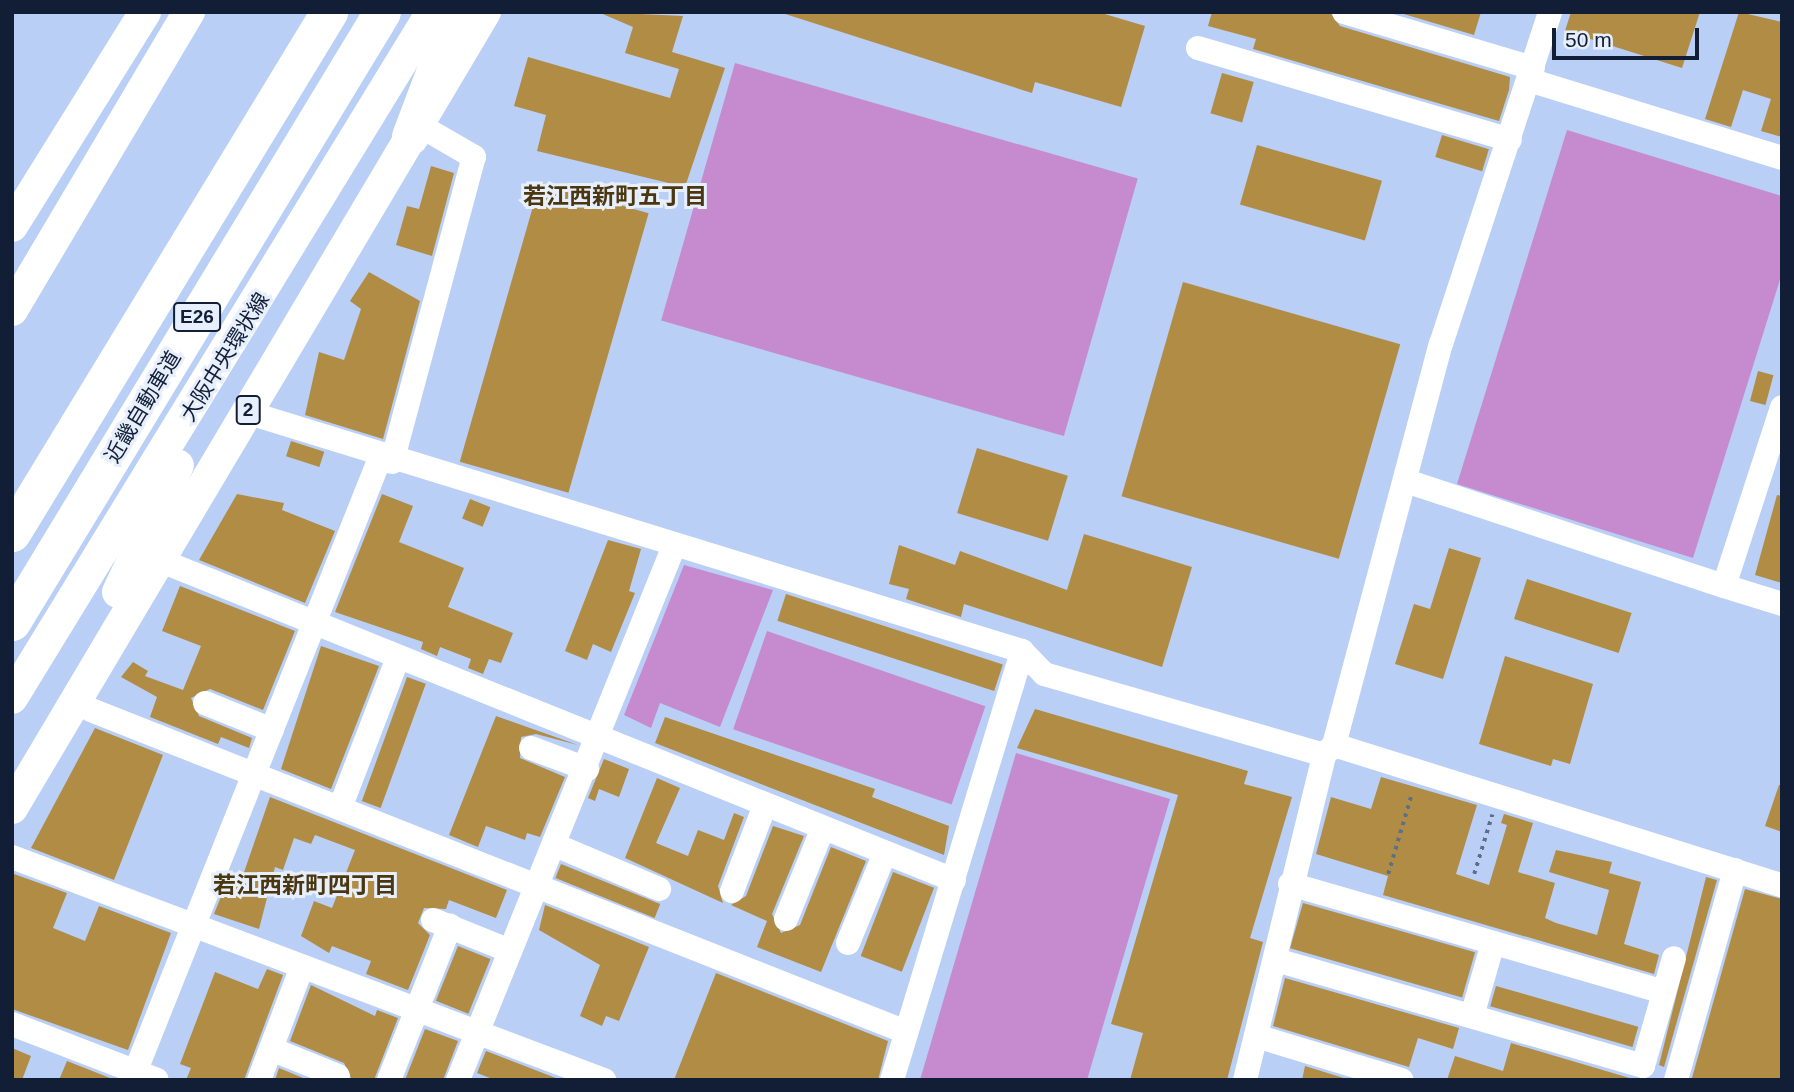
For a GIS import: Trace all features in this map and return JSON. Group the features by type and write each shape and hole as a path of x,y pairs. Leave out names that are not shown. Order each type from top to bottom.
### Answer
{"highway":[{"name":"E26","path":"12,533 329,12"},
{"name":"近畿自動車道","path":"12,622 382,12"},
{"path":"413,130 457,12"}],"main road":[{"path":"12,226 145,12"},
{"path":"12,310 189,12"},
{"name":"大阪中央環状線","path":"12,698 234,343 432,12"},
{"name":"2","path":"12,808 52,732 159,560 485,12"},
{"path":"52,732 234,343"}],"street":[{"path":"1345,12 1782,158"},
{"path":"1247,1079 1276,960 1290,884 1406,481 1441,344 1550,12"},
{"path":"1198,48 1510,140"},
{"path":"12,1024 142,1077 194,928 254,774 314,624 386,460 474,157 413,130"},
{"path":"1724,586 1782,407"},
{"path":"246,412 386,460 1022,651 1044,674 1419,772 1782,885"},
{"path":"1406,481 1782,604"},
{"path":"460,1079 476,1031 600,740 674,546"},
{"path":"159,560 600,740 954,880"},
{"path":"892,1080 1022,651"},
{"path":"340,808 398,658"},
{"path":"205,703 272,730"},
{"path":"90,710 538,884 906,1032"},
{"path":"531,748 587,769"},
{"path":"732,891 765,805"},
{"path":"786,919 823,828"},
{"path":"555,845 659,889"},
{"path":"848,943 885,853"},
{"path":"12,857 194,928 476,1031 576,1075 604,1080"},
{"path":"1676,1080 1735,870"},
{"path":"1290,884 1664,992"},
{"path":"389,1080 442,923 510,950"},
{"path":"1472,1016 1493,943"},
{"path":"1276,960 1643,1066 1674,958"},
{"path":"259,1080 302,968"},
{"path":"1256,1036 1402,1080"},
{"path":"271,1049 338,1076"}],"path":[{"path":"1388,874 1419,772"},
{"path":"1474,874 1497,796"}],"shaded area":[{"path":"735,63 1138,178 1064,436 661,321"},
{"path":"1567,130 1782,196 1782,273 1693,558 1457,484"},
{"path":"684,565 773,590 720,727 660,703 651,728 624,715"},
{"path":"767,631 985,706 952,805 733,729"},
{"path":"1016,753 1170,799 1087,1080 920,1080"}],"building":[{"path":"598,12 683,16 672,52 725,68 685,187 537,151 546,115 514,106 528,57 670,98 679,69 625,53 633,27"},
{"path":"779,12 1098,12 1145,26 1121,107 1035,82 1032,93"},
{"path":"1212,12 1330,12 1340,26 1510,77 1509,90 1499,121 1253,49 1256,39 1208,26"},
{"path":"1397,12 1481,12 1474,35"},
{"path":"1571,12 1700,12 1682,68 1565,31"},
{"path":"1739,12 1782,22 1782,137 1761,131 1771,99 1743,90 1731,127 1705,119"},
{"path":"1222,73 1254,82 1242,122 1210,113"},
{"path":"1442,135 1489,149 1482,171 1435,157"},
{"path":"1257,145 1382,181 1365,240 1240,205"},
{"path":"431,166 454,173 432,256 396,245 407,206 419,209"},
{"path":"540,182 649,213 568,493 460,462"},
{"path":"369,272 420,301 383,439 305,415 319,352 344,360 361,309 350,301"},
{"path":"1183,282 1400,344 1339,559 1122,496"},
{"path":"1758,371 1773,375 1765,405 1750,401"},
{"path":"291,441 324,452 319,467 286,456"},
{"path":"977,448 1068,476 1048,541 957,513"},
{"path":"237,494 284,503 282,510 335,531 305,603 199,560"},
{"path":"382,494 413,506 399,542 464,568 448,607 513,633 501,663 489,659 483,674 468,668 471,659 440,647 437,656 421,649 423,642 335,612"},
{"path":"1777,495 1782,496 1782,583 1755,575"},
{"path":"470,499 490,507 483,527 462,518"},
{"path":"1084,534 1192,567 1162,667 964,604 961,617 906,599 909,589 889,584 899,545 955,565 960,551 1067,590"},
{"path":"608,540 641,549 629,591 635,593 611,652 593,644 587,660 565,651"},
{"path":"1449,548 1481,558 1443,679 1395,664 1414,604 1430,609"},
{"path":"1527,579 1632,613 1619,653 1514,619"},
{"path":"180,586 295,631 263,710 210,689 191,698 199,716 252,738 249,748 221,737 218,744 150,717 157,697 121,677 133,662 148,671 145,676 183,690 201,646 162,631"},
{"path":"786,594 1003,664 994,691 777,621"},
{"path":"321,646 379,666 331,789 281,769"},
{"path":"1505,656 1593,684 1570,764 1553,759 1551,766 1479,744"},
{"path":"407,677 426,684 381,808 362,801"},
{"path":"1035,709 1248,771 1244,784 1292,797 1250,938 1263,942 1227,1080 1130,1080 1143,1033 1111,1024 1178,795 1017,748"},
{"path":"496,716 578,745 536,734 521,737 520,758 565,777 540,837 527,833 525,840 486,826 478,847 449,835"},
{"path":"665,717 875,789 872,797 949,826 944,855 655,743"},
{"path":"95,728 163,755 114,880 31,848"},
{"path":"604,759 629,769 619,797 599,789 595,801 588,798"},
{"path":"1381,777 1477,805 1456,874 1489,885 1507,825 1501,823 1504,814 1533,823 1518,872 1555,883 1545,918 1556,923 1597,935 1609,890 1549,872 1556,850 1612,862 1609,873 1641,882 1624,944 1659,955 1654,974 1383,895 1388,876 1316,854 1331,797 1371,809"},
{"path":"657,778 680,788 656,843 688,856 698,830 724,840 734,813 744,817 718,886 723,903 625,858"},
{"path":"1779,785 1782,785 1782,832 1765,826"},
{"path":"270,797 507,890 496,918 449,900 446,909 424,908 418,923 430,935 408,990 366,974 371,961 332,946 329,953 301,936 314,901 332,908 355,850 315,835 311,844 294,838 283,870 275,867 259,929 214,914 230,874 242,878"},
{"path":"773,826 804,836 772,914 781,933 800,925 831,847 866,861 821,972 757,947 767,921 731,905 746,896"},
{"path":"561,864 660,904 655,918 555,878"},
{"path":"893,872 934,888 902,972 861,956"},
{"path":"14,874 67,893 53,928 85,941 99,906 171,933 128,1050 12,1009"},
{"path":"1706,877 1717,880 1664,1067 1659,1065"},
{"path":"1745,889 1782,899 1782,1080 1698,1080 1692,1078"},
{"path":"1303,903 1475,952 1462,998 1290,948"},
{"path":"545,905 649,947 619,1021 606,1016 602,1026 580,1016 600,965 539,930"},
{"path":"458,946 490,959 468,1014 436,1001"},
{"path":"267,969 283,975 244,1080 186,1080 191,1068 180,1064 215,972 258,989"},
{"path":"716,973 888,1041 878,1080 674,1080"},
{"path":"1285,978 1459,1028 1453,1049 1418,1038 1409,1067 1273,1026"},
{"path":"311,985 375,1016 377,1010 398,1018 374,1080 352,1080 344,1063 290,1041"},
{"path":"1496,986 1638,1027 1632,1047 1490,1006"},
{"path":"425,1029 458,1041 443,1080 405,1080"},
{"path":"1511,1043 1633,1079 1447,1080 1455,1056 1503,1071"},
{"path":"12,1048 31,1056 22,1080 12,1080"},
{"path":"486,1051 561,1080 495,1080 477,1073"},
{"path":"67,1061 115,1080 59,1080"},
{"path":"1305,1066 1350,1080 1302,1080"},
{"path":"279,1068 308,1080 275,1080"}],"district":[{"name":"若江西新町五丁目","path":"615,196"},
{"name":"若江西新町四丁目","path":"305,885"}]}
